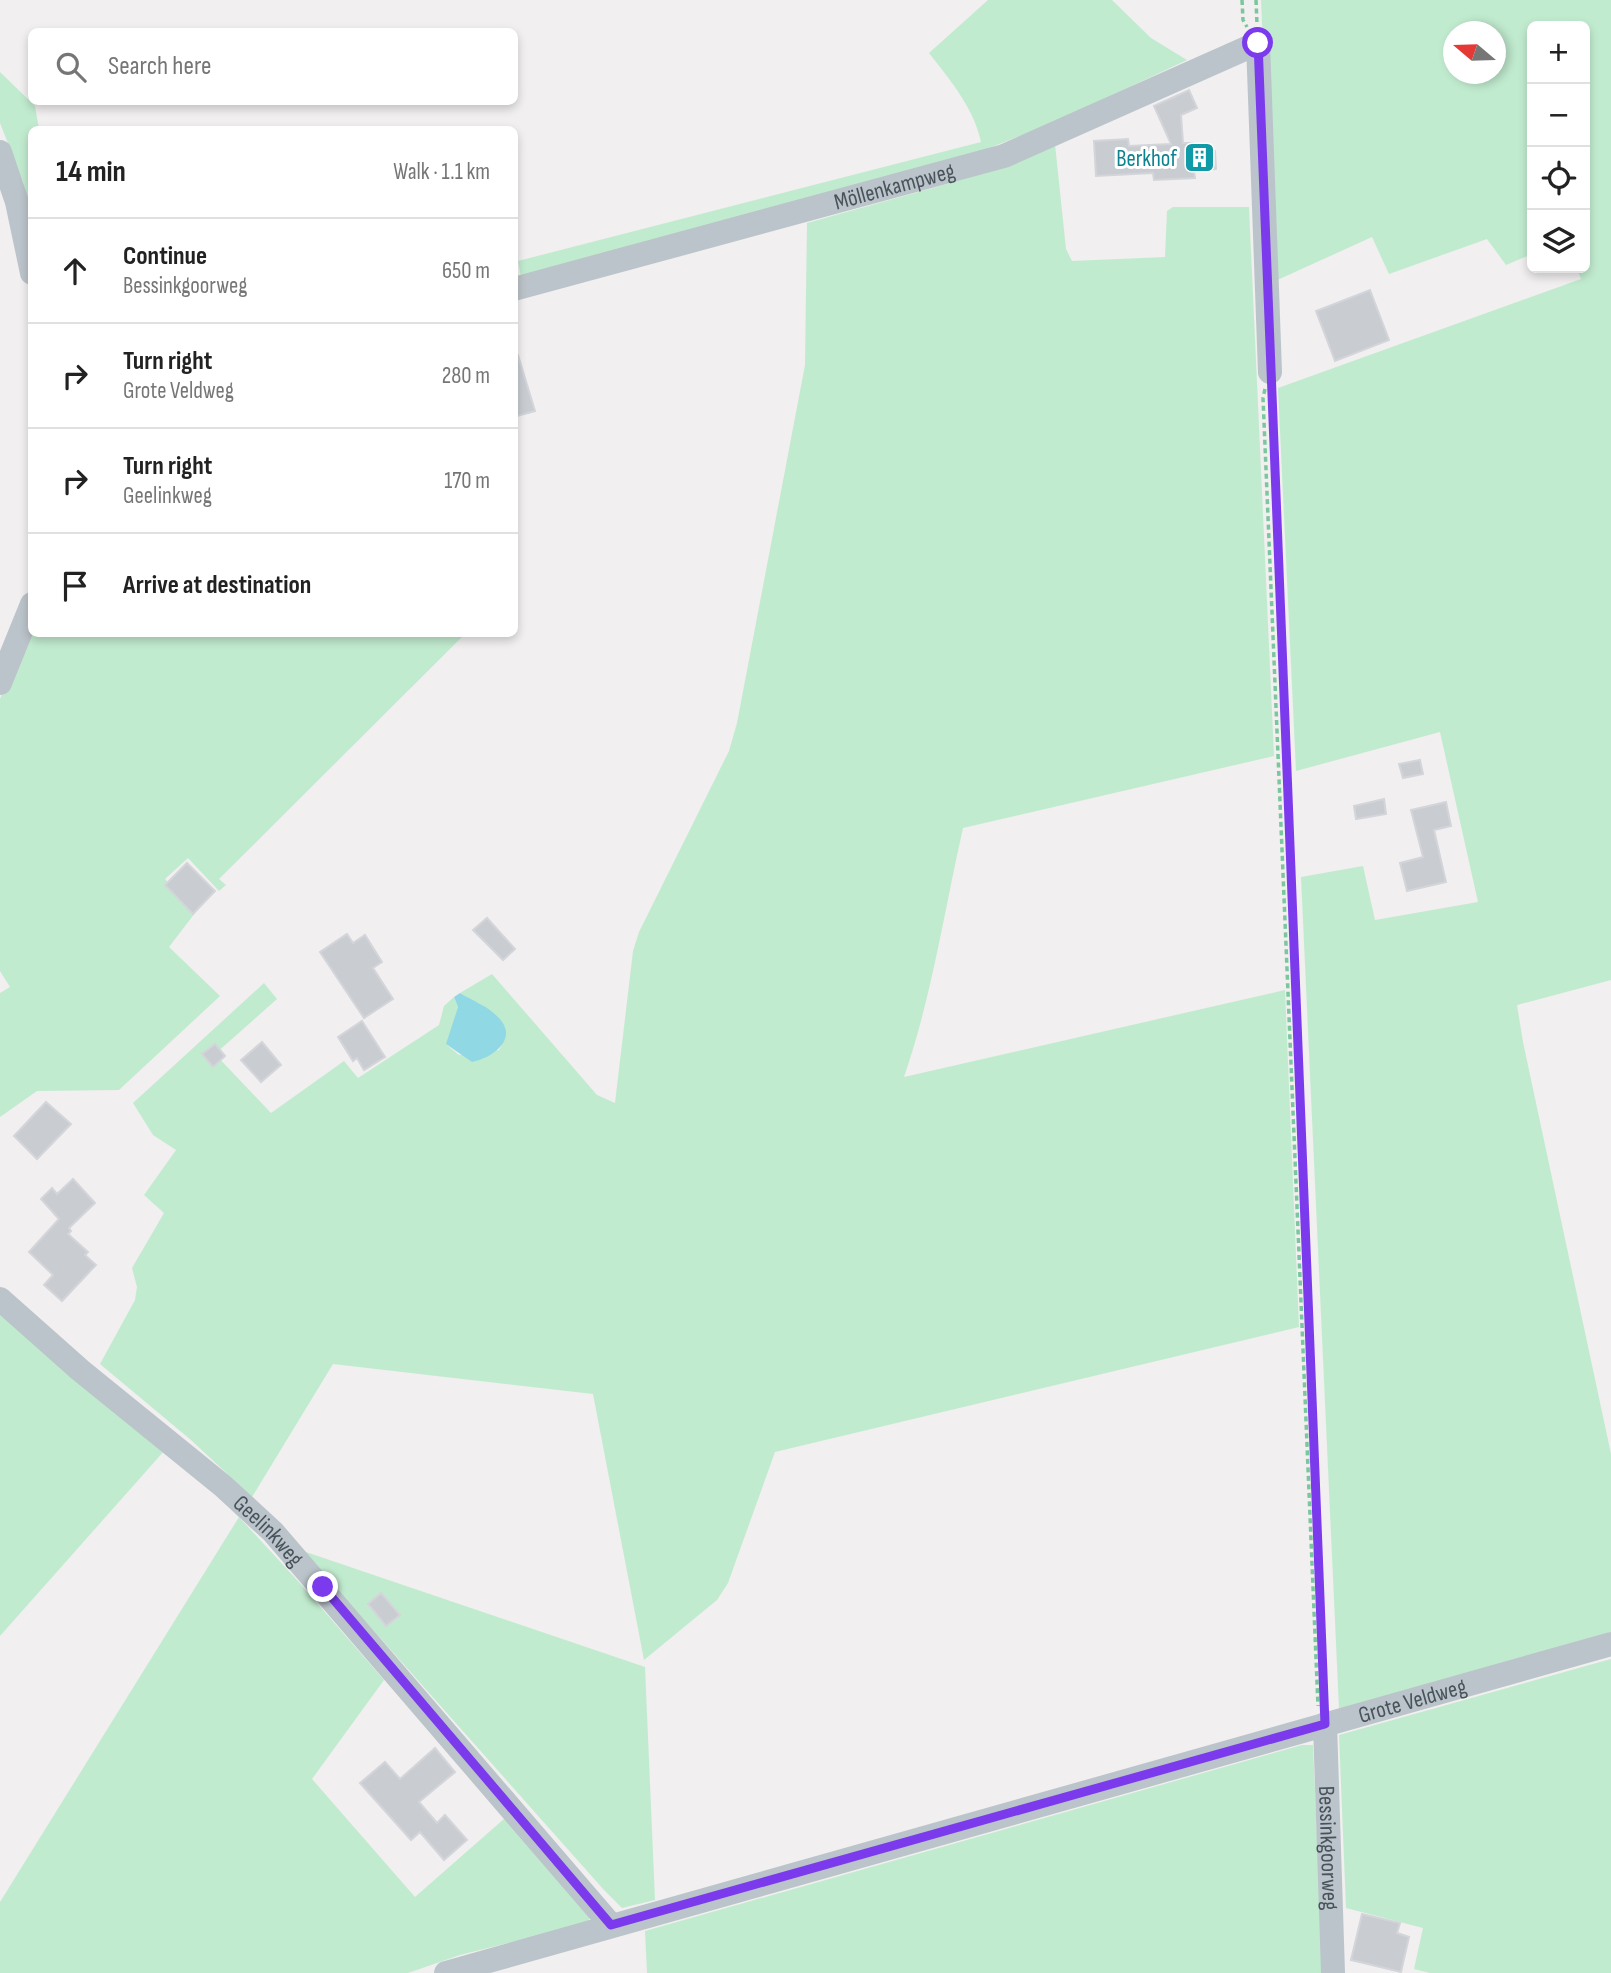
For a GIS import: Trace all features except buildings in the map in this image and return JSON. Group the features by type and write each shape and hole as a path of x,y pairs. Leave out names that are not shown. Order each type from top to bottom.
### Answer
{"street":[{"name":"Möllenkampweg","path":"518,288 1003,156 1258,43"},
{"path":"1258,43 1270,372"},
{"path":"0,152 17,202 28,254"},
{"path":"0,684 28,614"},
{"name":"Geelinkweg","path":"0,1299 80,1370 223,1486 273,1532 611,1925"},
{"name":"Grote Veldweg","path":"446,1973 1611,1644"},
{"name":"Bessinkgoorweg","path":"1325,1724 1333,1973"}],"path":[{"path":"1242,0 1243,20 1258,43"},
{"path":"1270,372 1263,398 1316,1701 1325,1724"},
{"path":"1270,372 1325,1724"}],"green space":[{"path":"988,0 1112,0 1151,38 1187,60 1053,123 958,160 521,277 518,261 981,142 967,106 929,53"},
{"path":"1261,0 1611,0 1611,980 1517,1005 1611,1454 1611,1632 1339,1709 1301,877 1363,866 1375,920 1478,902 1440,732 1296,771 1278,388 1581,279 1579,273 1590,273 1590,21 1527,21 1527,256 1506,265 1487,239 1389,274 1372,237 1273,282"},
{"path":"0,72 28,99 28,105 35,106 38,126 28,126 28,208 23,182 0,123"},
{"path":"1055,144 1066,249 1072,261 1165,257 1167,211 1173,207 1249,207 1274,756 963,828 930,985 904,1077 1285,990 1299,1327 775,1452 728,1583 717,1600 644,1660 593,1394 333,1364 252,1497 191,1440 100,1364 135,1300 137,1287 132,1268 164,1213 144,1195 176,1150 153,1135 133,1103 264,983 277,999 215,1054 271,1113 344,1061 358,1078 439,1025 444,1006 454,997 458,1007 447,1045 459,1055 499,1050 504,1039 501,1022 487,1009 460,993 492,974 597,1095 615,1103 633,951 639,932 729,751 737,723 805,365 807,223 954,182"},
{"path":"28,628 28,637 462,637 219,879 226,885 219,891 188,858 165,879 195,913 169,947 220,996 119,1090 37,1091 0,1117 0,993 10,987 0,971 0,699"},
{"path":"0,1309 165,1450 0,1636"},
{"path":"239,1517 384,1680 312,1779 415,1897 505,1818 590,1916 588,1923 460,1955 408,1973 0,1973 0,1902"},
{"path":"303,1551 645,1667 655,1900 622,1908"},
{"path":"1611,1659 1611,1973 1430,1973 1414,1969 1423,1928 1346,1908 1339,1735"},
{"path":"1302,1745 1313,1745 1323,1973 647,1973 645,1931"}],"water":[{"path":"460,993 494,1013 504,1025 506,1033 505,1040 495,1052 472,1062 446,1044 458,1007 454,997"}],"place":[{"name":"Berkhof","path":"1200,158"}],"route":[{"path":"323,1587 611,1925 1325,1724 1258,43"}]}
